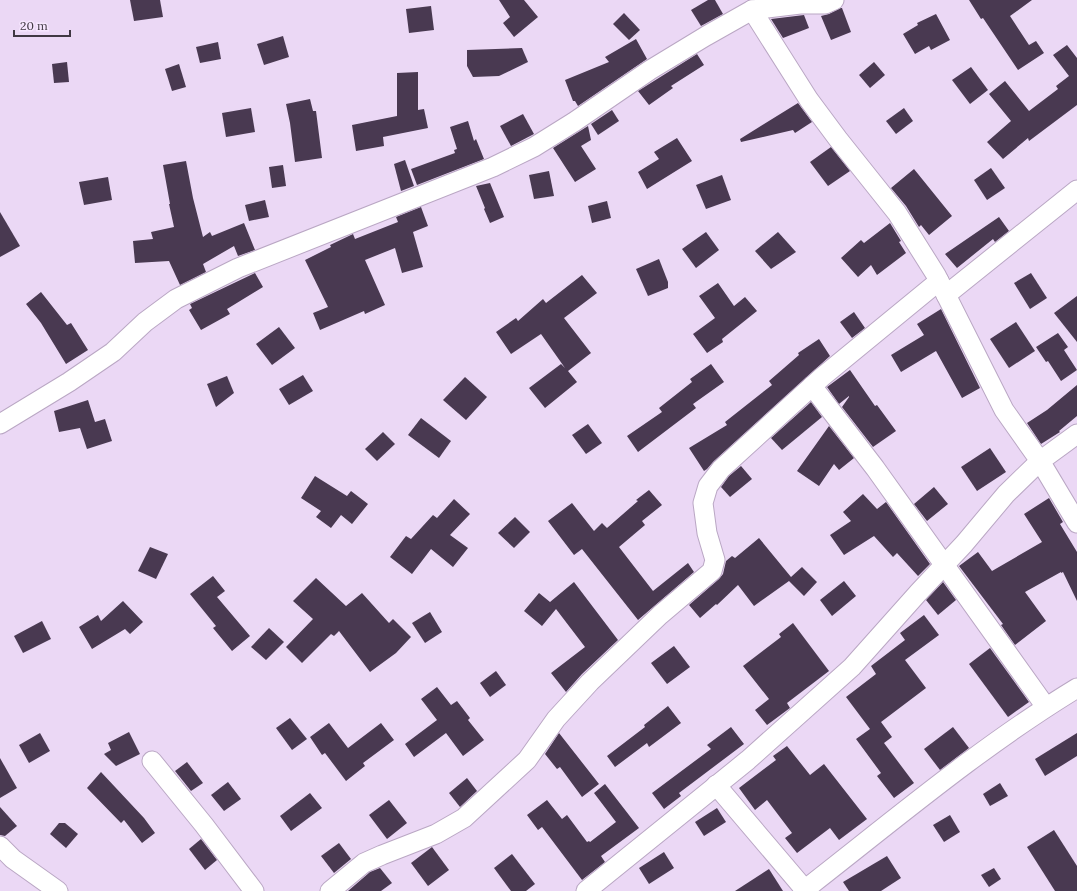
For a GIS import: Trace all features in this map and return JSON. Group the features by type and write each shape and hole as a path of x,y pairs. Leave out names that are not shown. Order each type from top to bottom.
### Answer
{"street":[{"path":"0,424 69,382 113,352 145,322 176,299 238,268 493,168 534,147 574,122 650,70 752,10 800,4 825,4 834,0"},
{"path":"752,10 809,100 897,213 942,288 1004,410 1040,461 1077,523"},
{"path":"330,891 364,863 436,834 464,818 527,760 556,719 590,682 660,615 712,572 715,560 707,533 703,503 708,486 721,469 812,386 942,288 1077,191"},
{"path":"812,386 875,468 1046,707"},
{"path":"586,891 748,760 852,667 964,544 1006,494 1040,461 1077,434"},
{"path":"716,785 805,891 977,756 1046,707 1077,688"},
{"path":"152,761 204,825 254,891"},
{"path":"0,846 13,859 58,891"}],"building":[{"path":"130,0 160,0 163,17 134,21"},
{"path":"499,0 524,0 538,17 514,37 503,23 510,17"},
{"path":"708,0 715,0 723,14 701,26 691,10"},
{"path":"969,0 1032,0 1010,16 1029,45 1036,41 1044,53 1018,70"},
{"path":"431,6 434,30 409,33 406,9"},
{"path":"841,8 851,32 831,40 821,16"},
{"path":"624,13 640,30 629,40 613,24"},
{"path":"936,14 950,40 931,50 929,46 915,54 903,34 918,25 917,23"},
{"path":"804,15 809,28 783,38 771,19"},
{"path":"283,36 289,57 264,65 257,44"},
{"path":"636,39 647,59 578,106 575,101 573,101 565,80 609,62 605,57"},
{"path":"218,42 221,59 200,63 196,47"},
{"path":"1067,45 1077,58 1077,105 1029,141 1028,138 1003,159 987,142 1011,121 989,94 1005,81 1029,111 1058,89 1056,86 1069,76 1053,55"},
{"path":"522,48 528,62 499,76 473,77 467,66 467,50"},
{"path":"697,54 704,65 671,86 673,88 649,105 638,91"},
{"path":"67,62 69,82 54,83 52,64"},
{"path":"874,62 885,75 870,88 859,75"},
{"path":"179,64 186,87 172,91 165,69"},
{"path":"971,67 988,90 970,104 952,80"},
{"path":"418,72 418,110 424,109 428,128 383,137 384,146 356,151 352,125 397,116 397,73"},
{"path":"310,99 313,111 316,111 322,158 295,162 286,104"},
{"path":"798,103 812,122 795,133 793,130 741,142 740,139"},
{"path":"251,108 255,132 226,137 222,113"},
{"path":"904,108 913,121 896,134 886,121"},
{"path":"612,110 619,121 598,135 591,124"},
{"path":"523,114 534,134 511,146 500,126"},
{"path":"468,121 474,141 476,139 484,159 417,185 411,169 455,153 454,150 457,149 450,127"},
{"path":"588,126 591,140 581,146 596,169 575,182 553,148"},
{"path":"677,138 692,161 647,189 638,172 659,159 654,152"},
{"path":"831,147 850,171 828,186 810,162"},
{"path":"405,160 414,186 401,191 394,164"},
{"path":"186,161 193,198 203,237 210,232 212,236 244,223 255,250 238,256 234,246 203,264 206,272 180,285 169,261 135,263 133,241 153,239 151,232 174,227 163,165"},
{"path":"283,165 286,186 272,188 269,167"},
{"path":"991,168 1005,188 987,200 974,180"},
{"path":"914,169 952,216 929,235 921,225 919,227 906,206 891,188"},
{"path":"549,171 554,196 534,199 529,175"},
{"path":"722,175 731,200 706,209 696,185"},
{"path":"108,177 112,200 84,205 79,182"},
{"path":"490,183 504,217 490,223 476,186"},
{"path":"265,200 269,217 249,221 245,205"},
{"path":"607,201 611,218 592,223 588,206"},
{"path":"421,207 428,226 413,232 423,267 402,273 395,248 365,260 385,305 365,314 364,311 320,330 313,313 328,307 305,260 331,247 330,245 353,234 355,239 398,222 396,217"},
{"path":"0,212 20,246 0,257"},
{"path":"999,217 1009,231 995,242 993,239 957,268 945,254"},
{"path":"890,223 901,241 899,242 906,253 877,275 871,265 858,277 841,258 861,240 864,243"},
{"path":"706,232 719,250 696,268 682,249"},
{"path":"778,232 796,252 771,269 755,251"},
{"path":"659,259 668,282 668,288 648,296 636,269"},
{"path":"255,273 263,287 227,309 230,314 201,330 189,310 192,308 190,304"},
{"path":"1031,273 1047,298 1030,309 1014,283"},
{"path":"582,275 597,293 564,318 591,353 568,371 577,382 545,408 529,388 561,364 565,368 541,334 511,354 496,332 516,318 518,321 543,299 546,303"},
{"path":"718,283 734,306 745,297 757,311 722,339 723,342 707,353 693,334 715,318 699,296"},
{"path":"41,292 67,325 71,323 88,350 66,364 41,323 26,304"},
{"path":"1077,296 1077,342 1054,313"},
{"path":"941,309 980,388 962,398 936,351 901,372 891,355 924,335 917,324"},
{"path":"854,312 865,328 852,338 840,322"},
{"path":"1016,322 1035,351 1009,368 990,339"},
{"path":"279,327 295,348 272,365 256,344"},
{"path":"1058,333 1068,347 1064,350 1077,370 1061,381 1048,361 1046,362 1036,347"},
{"path":"819,339 830,356 704,471 689,448 727,425 725,422 772,385 769,381 799,355 798,353"},
{"path":"711,364 724,382 693,404 696,408 638,452 627,436 662,412 659,408 692,382 690,379"},
{"path":"850,370 875,406 877,405 896,431 873,447 842,407 849,396 839,404 827,387"},
{"path":"303,375 313,391 289,405 279,389"},
{"path":"227,376 234,393 216,407 207,384"},
{"path":"465,377 487,397 466,420 443,400"},
{"path":"1077,385 1077,416 1059,431 1060,432 1041,444 1027,423 1047,410"},
{"path":"88,400 95,422 105,419 112,441 87,449 80,428 59,432 54,411"},
{"path":"811,402 822,417 782,450 771,438"},
{"path":"421,418 451,441 439,458 408,435"},
{"path":"588,424 602,443 586,454 572,435"},
{"path":"829,426 854,458 839,470 834,464 819,486 797,471"},
{"path":"383,432 395,444 377,461 365,449"},
{"path":"990,448 1006,472 977,491 961,467"},
{"path":"741,466 752,479 730,497 721,487 729,476"},
{"path":"315,476 347,496 351,491 368,504 352,524 341,515 331,528 316,517 321,511 301,498"},
{"path":"934,487 948,504 927,521 914,504"},
{"path":"649,490 662,505 642,521 645,525 619,547 653,591 688,563 694,572 638,620 582,549 574,555 548,521 572,503 594,531 602,523 607,528 638,501 636,500"},
{"path":"863,494 877,509 886,502 930,564 918,576 897,553 893,557 874,536 844,555 830,535 851,521 843,512"},
{"path":"1049,498 1063,522 1060,524 1077,552 1077,601 1063,572 1025,592 1046,621 1015,645 1001,625 1003,624 959,566 978,552 992,571 1042,542 1024,514"},
{"path":"454,499 470,514 450,535 468,548 453,567 431,549 412,574 390,557 406,536 411,539 433,515 437,518"},
{"path":"515,517 530,532 514,548 498,533"},
{"path":"759,538 791,577 802,567 817,582 804,596 789,581 754,606 738,585 717,605 716,604 700,618 689,605 719,579 723,574 726,561 732,556 735,558"},
{"path":"150,547 168,554 156,579 138,571"},
{"path":"213,576 225,591 217,597 250,636 232,651 213,628 216,626 190,594"},
{"path":"316,578 346,606 362,593 389,623 393,619 411,637 396,653 370,672 339,631 334,636 331,634 302,663 286,647 313,619 293,601"},
{"path":"844,581 856,596 832,616 820,600"},
{"path":"574,582 618,640 582,674 566,692 551,673 585,647 556,609 542,626 524,611 539,593 550,602"},
{"path":"943,582 956,600 938,615 926,600"},
{"path":"123,601 143,622 130,634 125,629 92,649 79,627 98,615 101,621"},
{"path":"430,612 442,632 425,643 412,623"},
{"path":"924,615 939,635 905,660 926,688 881,722 892,737 884,743 914,783 894,798 877,776 881,773 856,739 870,729 846,697 876,674 871,666 905,640 900,633"},
{"path":"42,621 51,639 23,653 14,636"},
{"path":"793,623 829,671 787,703 790,708 767,725 755,710 769,699 743,666 781,637 779,634"},
{"path":"269,628 284,642 266,660 251,647"},
{"path":"674,646 690,667 667,684 651,663"},
{"path":"990,648 1029,702 1008,717 969,664"},
{"path":"496,671 506,685 490,697 480,683"},
{"path":"437,687 451,705 457,701 470,718 468,720 484,740 463,756 446,733 414,757 405,744 437,720 421,699"},
{"path":"668,706 681,723 649,747 647,743 615,767 607,756 645,727 644,725"},
{"path":"290,718 307,739 292,750 276,728"},
{"path":"329,723 348,748 381,723 394,740 363,763 365,766 346,781 325,753 322,755 310,737"},
{"path":"731,727 744,744 679,793 681,796 664,809 652,793 711,749 707,745"},
{"path":"953,727 969,748 940,770 924,749"},
{"path":"129,732 140,754 116,766 104,754 111,750 108,743"},
{"path":"40,733 50,751 29,763 19,745"},
{"path":"559,733 599,784 582,797 560,767 557,769 545,754"},
{"path":"1077,733 1077,756 1045,776 1035,759"},
{"path":"787,746 810,775 824,764 867,819 839,840 830,828 797,853 785,838 792,833 767,800 755,810 739,788 776,760 773,756"},
{"path":"0,758 17,788 0,798"},
{"path":"187,762 203,783 191,791 175,771"},
{"path":"101,772 144,818 155,833 142,843 124,820 121,823 87,788"},
{"path":"467,778 477,791 460,807 449,793"},
{"path":"228,782 241,799 224,811 211,795"},
{"path":"1000,783 1008,796 990,806 983,794"},
{"path":"605,784 639,828 601,856 605,862 582,880 542,827 538,830 527,815 547,800 562,819 567,815 587,842 590,842 616,822 594,793"},
{"path":"310,793 322,808 291,831 280,816"},
{"path":"389,800 407,823 387,839 369,815"},
{"path":"0,807 17,826 5,836 0,835"},
{"path":"717,808 726,822 704,836 695,822"},
{"path":"950,815 960,832 944,842 933,825"},
{"path":"59,823 65,823 78,834 66,848 50,834"},
{"path":"1054,830 1077,866 1077,891 1055,891 1027,847"},
{"path":"201,839 217,860 205,870 189,849"},
{"path":"339,843 351,859 334,873 321,856"},
{"path":"432,847 449,870 428,886 411,863"},
{"path":"664,852 674,868 649,884 639,868"},
{"path":"512,854 535,884 526,891 511,891 494,868"},
{"path":"887,856 901,878 881,891 849,891 843,882"},
{"path":"380,868 392,883 381,891 348,891 370,872"},
{"path":"994,868 1001,879 989,887 981,875"},
{"path":"769,869 783,891 735,891"}]}
